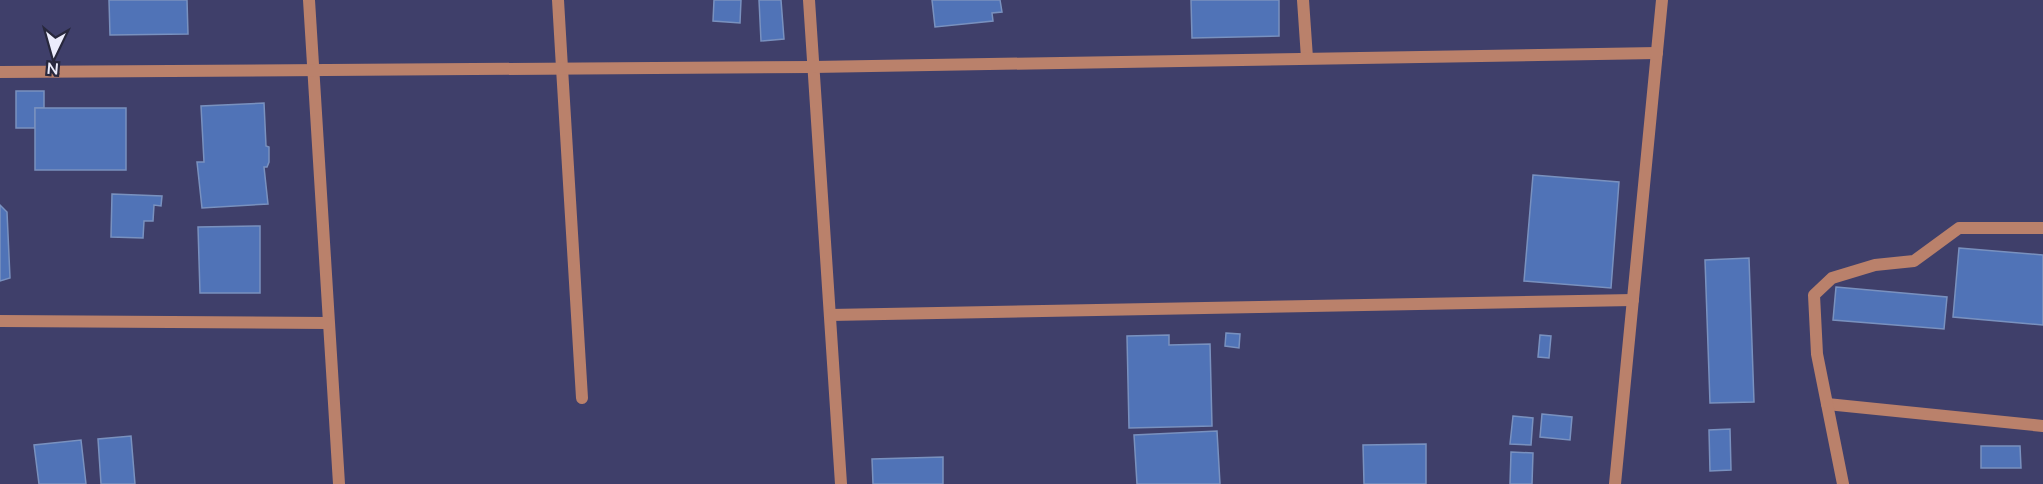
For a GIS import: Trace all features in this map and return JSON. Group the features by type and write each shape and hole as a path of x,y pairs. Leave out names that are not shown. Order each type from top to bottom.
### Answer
{"street":[{"path":"309,0 339,484"},
{"path":"558,0 582,398"},
{"path":"809,0 841,484"},
{"path":"1303,0 1307,58"},
{"path":"1615,484 1662,0"},
{"path":"0,72 813,67 1657,53"},
{"path":"1843,484 1817,354 1814,295 1832,278 1875,265 1914,261 1959,228 2043,228"},
{"path":"830,315 1633,300"},
{"path":"0,321 328,323"},
{"path":"1827,404 2043,426"}],"building":[{"path":"109,0 187,0 188,34 110,35"},
{"path":"714,0 741,0 740,23 713,21"},
{"path":"759,0 781,0 784,39 761,41"},
{"path":"932,0 1000,0 1002,12 992,13 993,21 935,27"},
{"path":"1191,0 1279,0 1279,36 1192,38"},
{"path":"16,91 44,91 44,108 35,108 35,128 16,128"},
{"path":"264,103 266,146 269,147 269,162 267,167 264,167 268,204 202,208 197,162 204,162 201,106"},
{"path":"35,108 126,108 126,170 35,170"},
{"path":"1533,175 1619,182 1611,288 1524,281"},
{"path":"112,194 162,196 161,206 154,205 153,221 144,221 143,238 111,237"},
{"path":"0,205 7,212 10,278 0,281"},
{"path":"260,226 260,293 200,293 198,227"},
{"path":"1959,248 2043,255 2043,325 1953,317"},
{"path":"1749,258 1754,402 1710,403 1705,260"},
{"path":"1836,287 1947,297 1944,329 1833,320"},
{"path":"1226,333 1240,334 1239,348 1225,346"},
{"path":"1169,335 1169,345 1210,344 1212,426 1129,428 1127,336"},
{"path":"1540,335 1551,336 1549,358 1538,357"},
{"path":"1542,414 1572,417 1570,440 1540,437"},
{"path":"1513,416 1533,418 1531,445 1510,444"},
{"path":"1730,429 1731,470 1710,471 1709,430"},
{"path":"1217,431 1220,484 1137,484 1134,435"},
{"path":"131,436 135,484 101,484 98,439"},
{"path":"81,440 86,484 39,484 34,445"},
{"path":"1426,444 1426,484 1364,484 1363,445"},
{"path":"1981,446 2020,446 2021,468 1981,468"},
{"path":"1511,452 1533,453 1532,484 1510,484"},
{"path":"943,457 943,484 873,484 872,459"}]}
